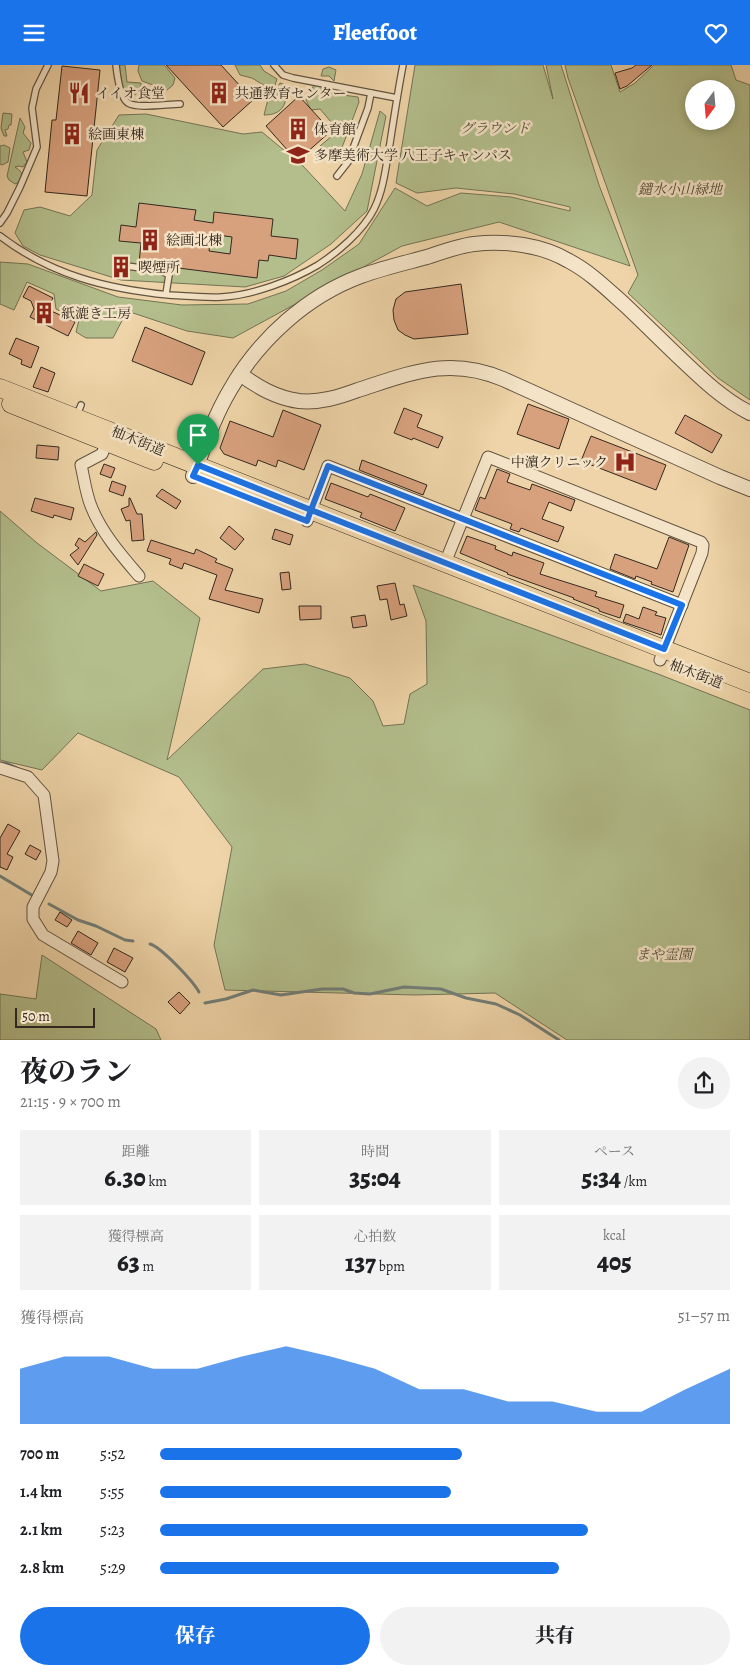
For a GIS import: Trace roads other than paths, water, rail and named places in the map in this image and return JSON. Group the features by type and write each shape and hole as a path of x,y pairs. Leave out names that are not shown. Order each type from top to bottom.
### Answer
{"main road":[{"name":"柚木街道","path":"0,387 79,411 195,471"},
{"name":"柚木街道","path":"0,401 107,442 195,471 662,654 750,683"},
{"name":"柚木街道","path":"309,515 445,563 662,654 750,695"}],"street":[{"path":"195,471 222,404 240,374 265,341 290,318 315,299 339,285 361,276 474,244 502,243 526,246 568,260 602,283 702,379 732,403 750,413"},
{"path":"240,374 265,390 281,397 298,401 316,401 335,398 431,368 474,369 503,379 750,489"},
{"path":"107,442 102,454 81,465 91,506 104,531 139,576"},
{"path":"445,563 488,457 701,542 703,545 702,553 662,654"},
{"path":"309,515 328,466 682,605"},
{"path":"0,768 28,777 44,795 53,861 51,872 32,907 33,919 43,935 122,982"}],"lane":[{"path":"0,223 20,187 37,147 32,108 36,89 48,65"},
{"path":"116,65 122,97 127,103 138,106 180,104"},
{"path":"274,65 282,75 292,78 397,98"},
{"path":"0,236 24,252 74,276 98,284 139,292 223,297 263,289 306,272 331,257 352,238 373,210 382,188 403,65"},
{"path":"337,176 348,162 368,108 371,93"},
{"path":"127,266 162,271 169,275 166,294"}],"waterway":[{"path":"0,763 6,763 17,768"},
{"path":"0,876 35,897"},
{"path":"49,904 78,920 96,926 125,940 133,941"},
{"path":"150,944 155,946 176,965 199,992"},
{"path":"205,1003 226,999 253,990 281,995 322,989 343,989 354,993 370,994 404,987 441,989 466,998 496,1004 520,1015 559,1040"}],"place":[{"name":"イイオ食堂","path":"79,93"},
{"name":"共通教育センター","path":"219,93"},
{"name":"体育館","path":"298,129"},
{"name":"絵画東棟","path":"72,134"},
{"name":"多摩美術大学 八王子キャンパス","path":"298,155"},
{"name":"絵画北棟","path":"150,240"},
{"name":"喫煙所","path":"121,267"},
{"name":"紙漉き工房","path":"44,313"},
{"name":"中濵クリニック","path":"625,462"}],"park label":[{"name":"グラウンド","path":"495,128"},
{"name":"鑓水小山緑地","path":"680,189"},
{"name":"まや霊園","path":"664,954"}]}
